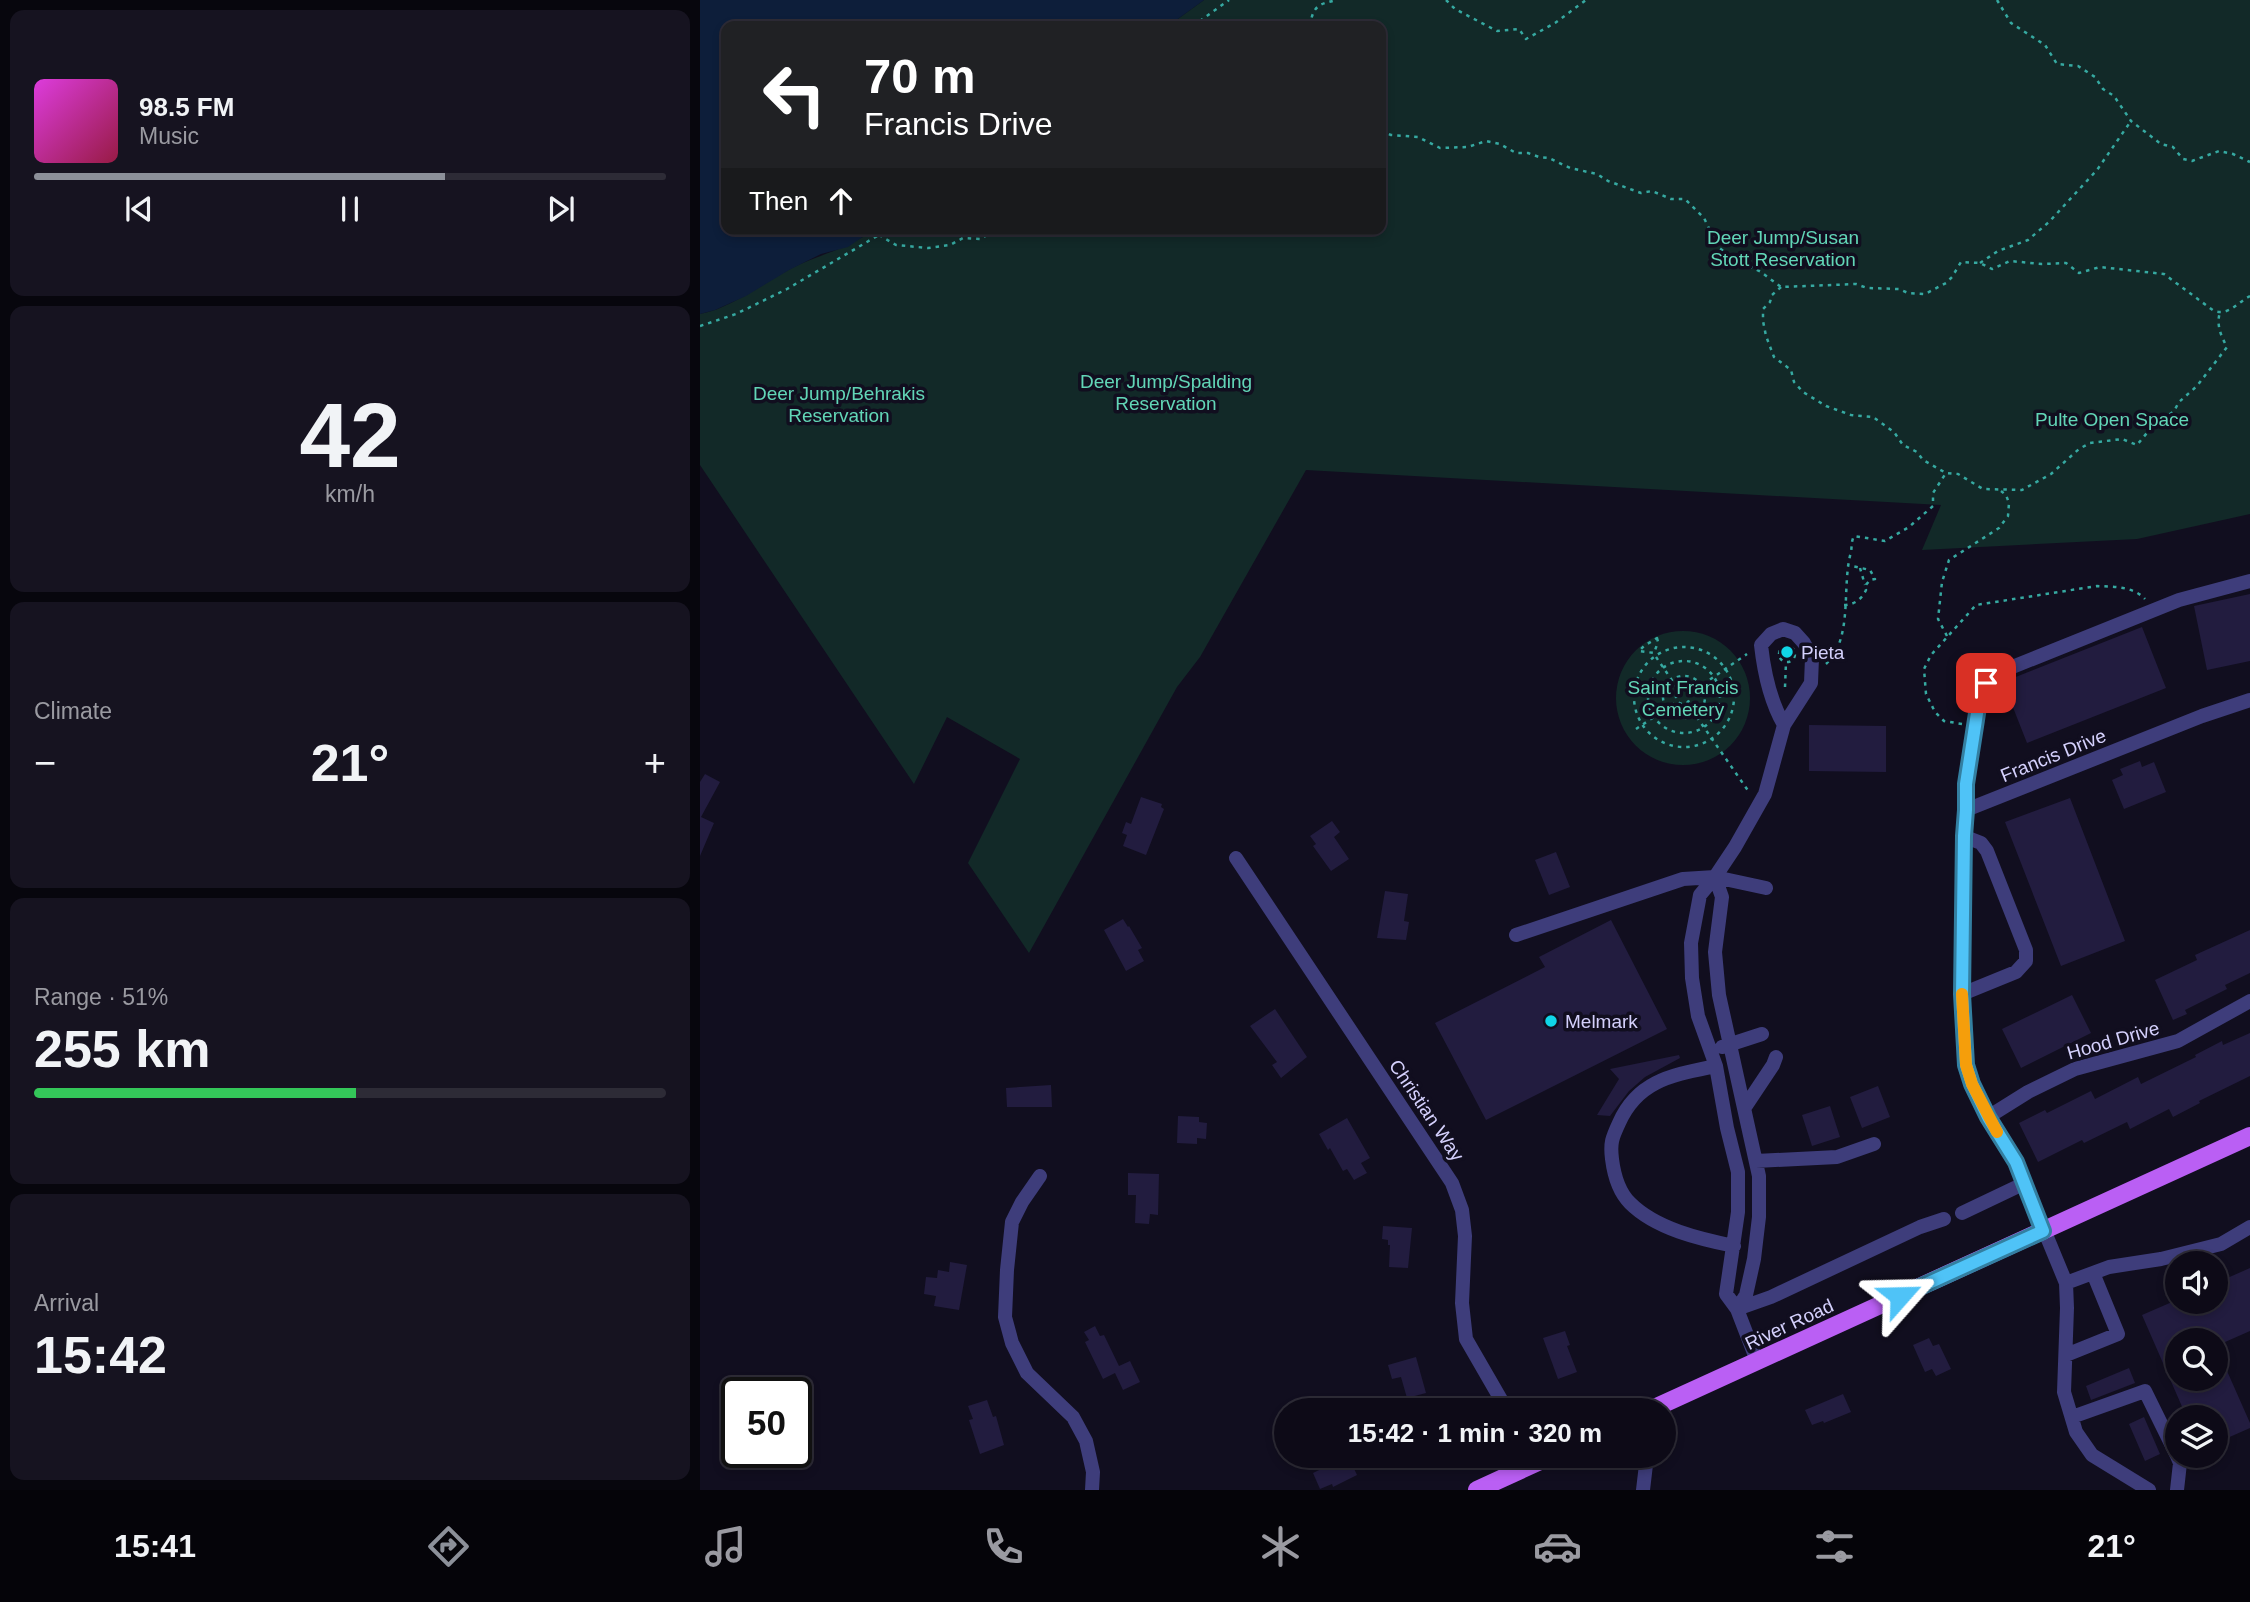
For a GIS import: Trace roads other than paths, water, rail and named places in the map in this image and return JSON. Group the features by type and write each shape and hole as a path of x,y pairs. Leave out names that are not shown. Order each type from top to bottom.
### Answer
{"main road":[{"name":"River Road","path":"1676,1398 2250,1136"},
{"path":"1477,1490 1520,1468"}],"street":[{"path":"2149,1490 2092,1455 2076,1432 2064,1392 2066,1283 2016,1162 1988,1117 1966,1065 1962,994 1966,784 1980,694 1995,674 2179,600 2250,581"},
{"path":"1757,1361 1737,1309 1726,1294 1738,1212 1738,1172 1716,1066 1698,1016 1692,978 1691,943 1700,895 1715,877 1759,806 1765,794 1784,724 1811,683 1812,658 1795,632 1783,629 1771,634 1760,645 1773,707 1784,724"},
{"name":"Francis Drive","path":"1966,810 2202,716 2250,700"},
{"path":"1962,994 2016,972 2026,961 2026,950 1987,851 1981,843 1964,836"},
{"name":"Christian Way","path":"1236,858 1452,1183 1462,1210 1465,1236 1462,1303 1466,1339 1500,1398"},
{"path":"1715,877 1722,897 1715,952 1718,995 1759,1176 1759,1217 1754,1259 1746,1295 1737,1309"},
{"path":"1516,935 1683,879 1715,877 1766,888"},
{"name":"Hood Drive","path":"1988,1117 2028,1092 2075,1069 2178,1041 2250,1001"},
{"path":"1710,1049 1730,1046 1762,1034"},
{"path":"1745,1107 1776,1057"},
{"path":"1716,1066 1658,1080 1641,1091 1627,1105 1610,1142 1619,1189 1631,1204 1657,1222 1703,1240 1734,1246"},
{"path":"1756,1161 1837,1157 1874,1144"},
{"path":"1041,1175 1012,1222 1005,1317 1012,1343 1027,1373 1073,1417 1086,1441 1093,1472 1092,1490"},
{"path":"1962,1213 2025,1183"},
{"path":"1737,1309 1771,1297 1920,1227 1944,1219"},
{"path":"2066,1283 2109,1267 2161,1259 2221,1244 2250,1227"},
{"path":"2066,1355 2118,1334 2093,1273"},
{"path":"2071,1418 2145,1391 2165,1432"},
{"path":"1643,1490 1646,1468"},
{"path":"2177,1490 2179,1468"}],"water":[{"path":"700,0 1204,0 1175,21 721,21 721,235 865,235 848,247 821,254 789,270 746,296 700,314"}],"place":[{"name":"Pieta","path":"1787,652"},
{"name":"Melmark","path":"1551,1021"}],"park label":[{"name":"Deer Jump/Susan Stott Reservation","path":"1783,248"},
{"name":"Deer Jump/Spalding Reservation","path":"1166,392"},
{"name":"Deer Jump/Behrakis Reservation","path":"839,404"},
{"name":"Pulte Open Space","path":"2112,419"},
{"name":"Saint Francis Cemetery","path":"1683,698"}]}
